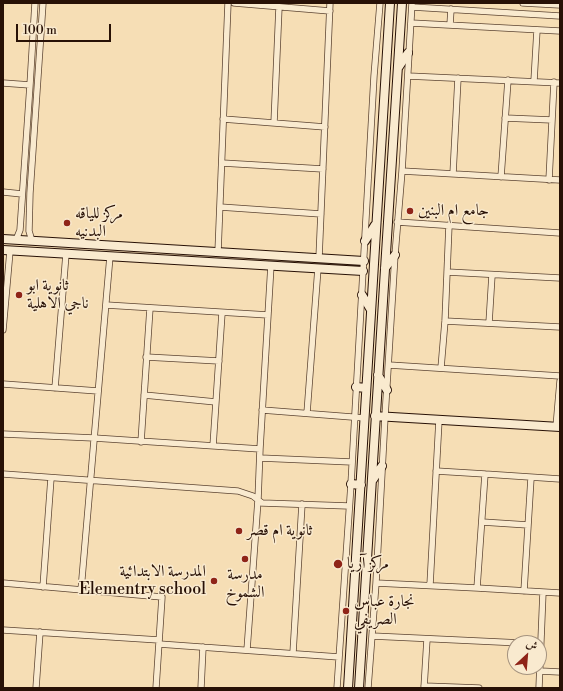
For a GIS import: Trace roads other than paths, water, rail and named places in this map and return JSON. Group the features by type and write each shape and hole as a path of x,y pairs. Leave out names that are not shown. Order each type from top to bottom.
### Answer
{"main road":[{"path":"348,688 390,3"},
{"path":"359,688 402,3"},
{"path":"398,68 408,53"},
{"path":"381,147 386,150 393,147"},
{"path":"380,165 386,163 392,166"},
{"path":"365,241 376,222"},
{"path":"3,239 364,261"},
{"path":"118,246 122,252 120,257"},
{"path":"140,247 138,254 141,258"},
{"path":"6,251 363,271"},
{"path":"385,269 395,255"},
{"path":"362,296 372,310"},
{"path":"378,375 387,390"},
{"path":"356,387 366,388"},
{"path":"375,416 558,427"},
{"path":"371,482 382,466"},
{"path":"351,484 361,485"},
{"path":"352,621 358,624 363,621"},
{"path":"351,640 356,637 360,637 362,639"}],"street":[{"path":"16,240 20,230 34,3"},
{"path":"32,241 28,231 43,3"},
{"path":"218,252 228,3"},
{"path":"234,3 330,11"},
{"path":"319,258 330,3"},
{"path":"337,688 351,484 374,76 380,3"},
{"path":"523,3 560,5"},
{"path":"368,688 376,583 395,255 402,171 412,5 560,16"},
{"path":"274,123 279,7"},
{"path":"450,25 451,9"},
{"path":"411,23 560,31"},
{"path":"534,82 537,30"},
{"path":"408,76 557,83 552,120 549,180"},
{"path":"453,174 458,78"},
{"path":"501,177 508,80"},
{"path":"3,83 30,85"},
{"path":"505,118 552,120"},
{"path":"223,119 325,127"},
{"path":"222,163 323,169"},
{"path":"402,171 560,180"},
{"path":"3,192 22,194"},
{"path":"220,207 321,214"},
{"path":"398,222 560,233"},
{"path":"441,368 445,321 449,225"},
{"path":"20,230 28,231"},
{"path":"3,330 6,251"},
{"path":"55,388 66,254"},
{"path":"82,590 90,480 110,256"},
{"path":"247,650 258,500 262,410 272,266"},
{"path":"308,413 318,268"},
{"path":"447,272 560,278"},
{"path":"489,323 492,275"},
{"path":"106,305 268,315"},
{"path":"141,442 150,308"},
{"path":"214,446 222,312"},
{"path":"445,321 560,327"},
{"path":"146,357 219,361"},
{"path":"389,365 560,376"},
{"path":"558,427 560,381"},
{"path":"3,384 98,391"},
{"path":"144,395 216,402"},
{"path":"262,410 365,418"},
{"path":"430,585 439,420"},
{"path":"3,434 94,438 260,449"},
{"path":"260,458 352,462"},
{"path":"436,471 560,479"},
{"path":"3,474 238,492 253,496 262,503 349,506"},
{"path":"477,588 485,474"},
{"path":"43,587 51,478"},
{"path":"524,591 531,478"},
{"path":"293,653 302,504"},
{"path":"482,522 528,525"},
{"path":"3,583 162,597 156,688"},
{"path":"376,583 560,593"},
{"path":"541,635 544,592"},
{"path":"3,630 339,657"},
{"path":"36,688 40,632"},
{"path":"372,636 507,642"},
{"path":"427,639 424,687 479,688"},
{"path":"201,688 203,647"},
{"path":"547,671 560,672"},
{"path":"539,688 540,675"}],"place":[{"name":"جامع ام البنين","path":"410,211"},
{"name":"مركز للياقه البدنيه","path":"67,223"},
{"name":"ثانوية ابو ناجي الاهلية","path":"19,295"},
{"name":"ثانوية ام قصر","path":"239,531"},
{"name":"مدرسة الشموخ","path":"245,559"},
{"name":"مركز آريا","path":"338,564"},
{"name":"المدرسة الابتدائية Elementry school","path":"214,581"},
{"name":"نجارة عباس الصريفي","path":"346,611"}]}
